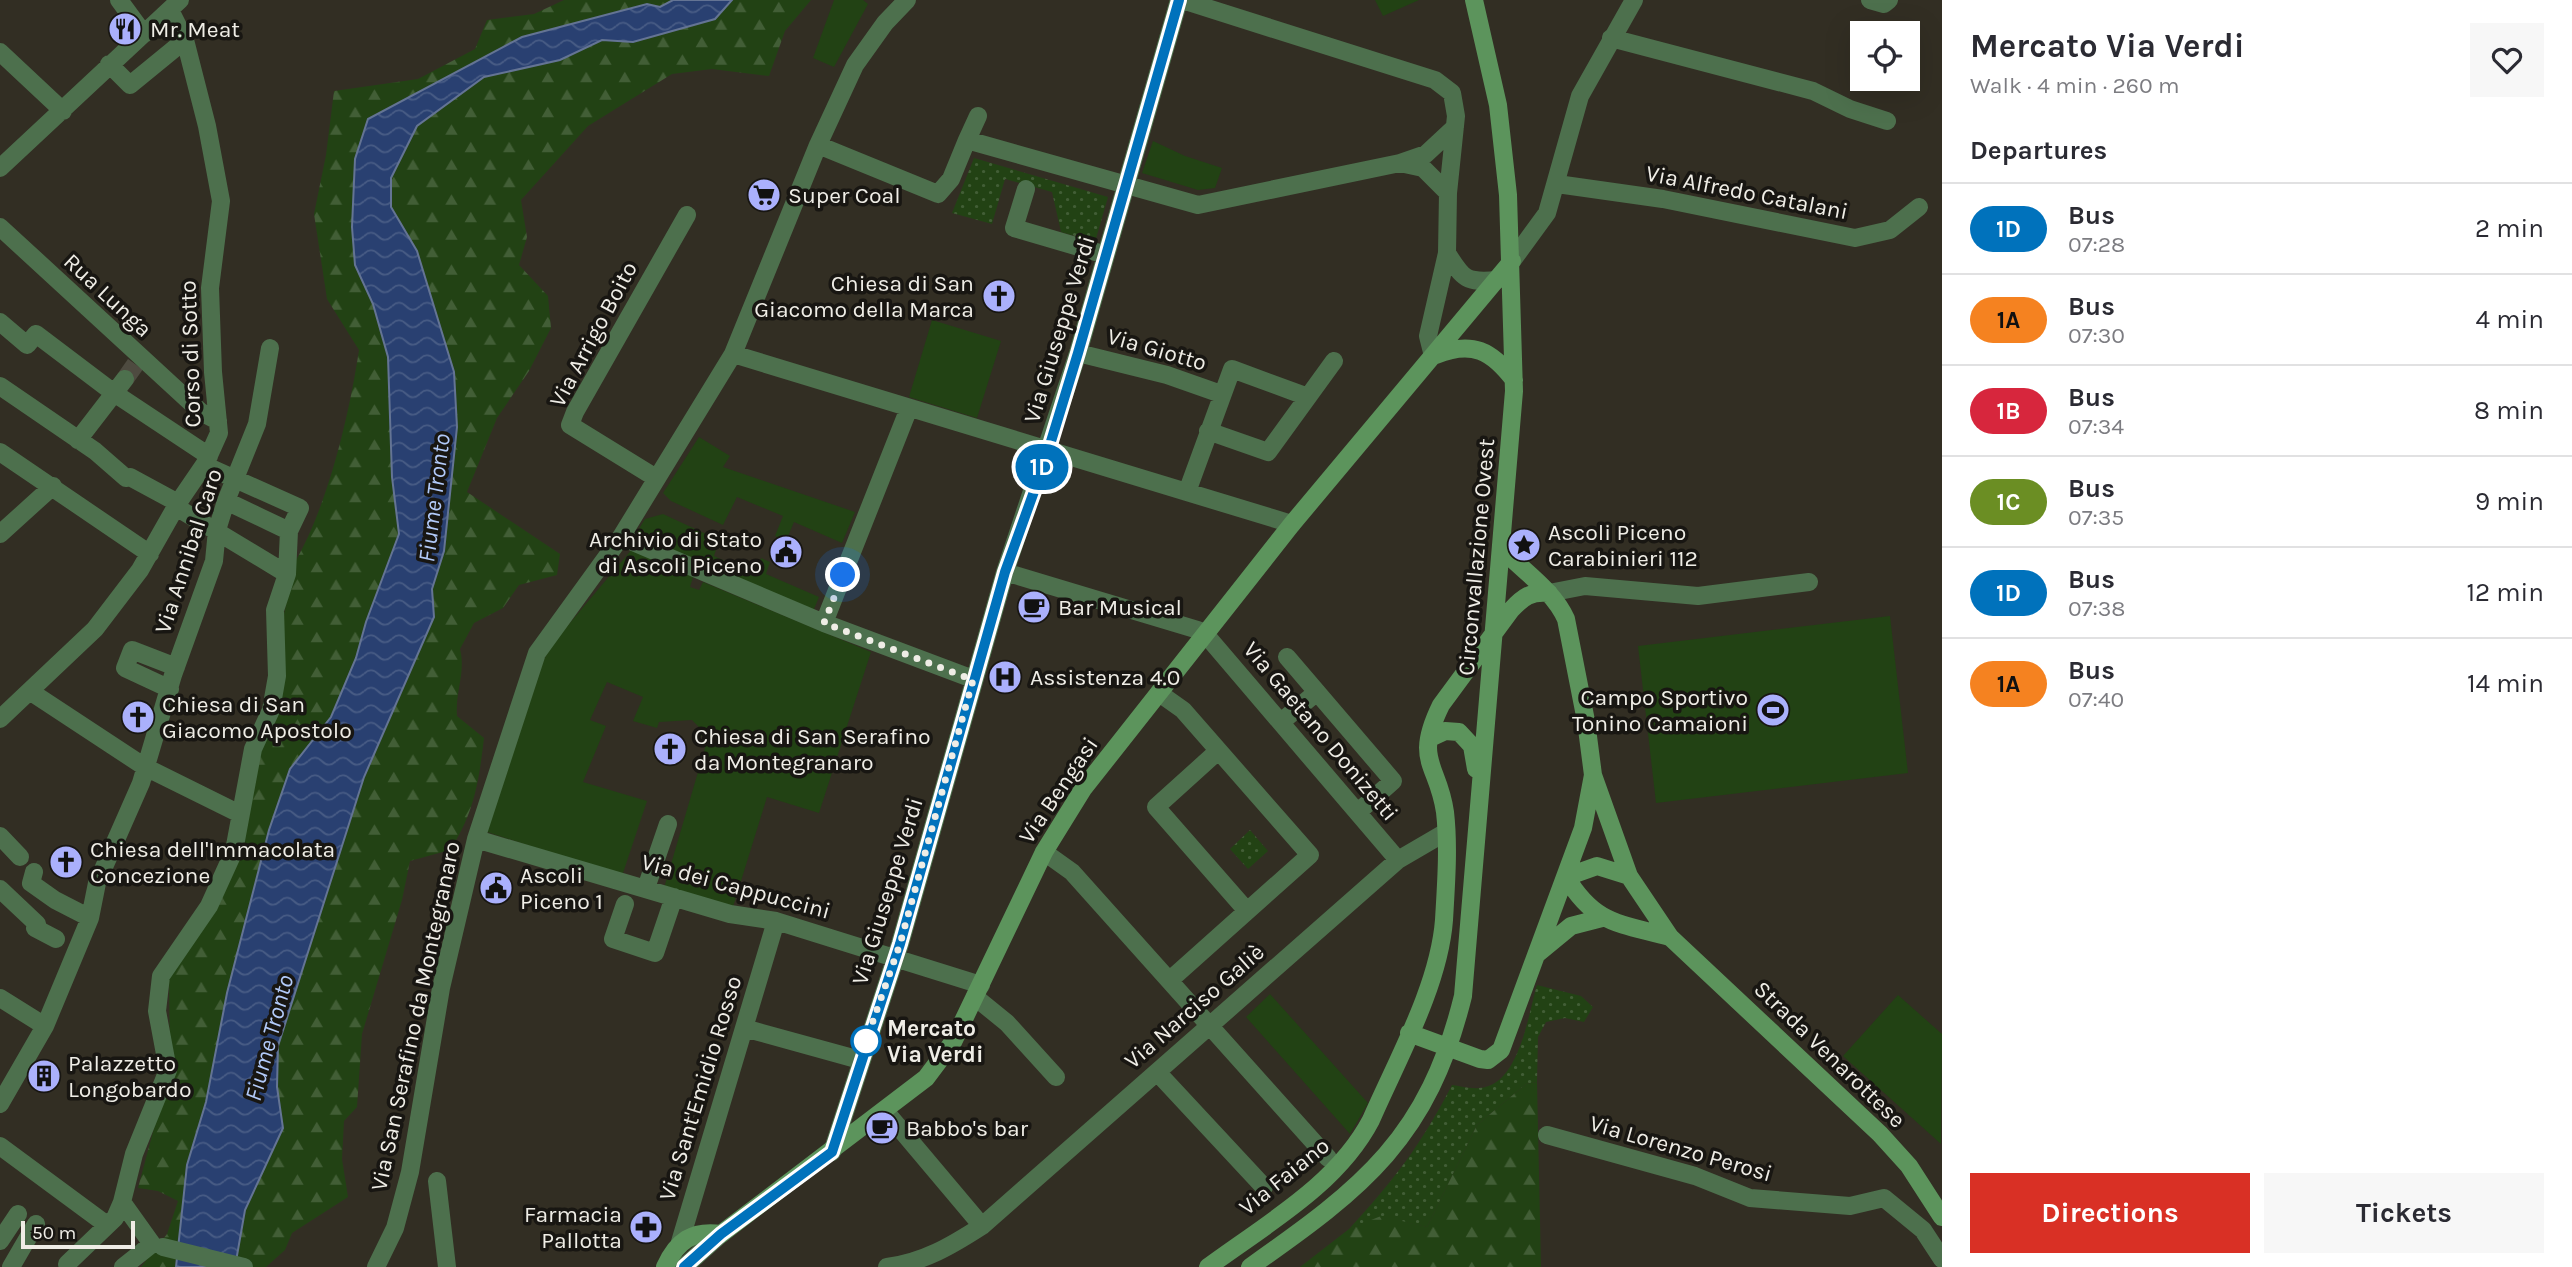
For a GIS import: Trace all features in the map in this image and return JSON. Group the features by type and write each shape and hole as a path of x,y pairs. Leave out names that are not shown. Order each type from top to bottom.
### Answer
{"main road":[{"name":"Circonvallazione Ovest","path":"1250,1267 1346,1198 1387,1154 1419,1111 1454,1035 1463,996 1495,635 1514,380 1512,261 1498,105 1474,0"},
{"name":"Via Bengasi","path":"680,1242 696,1234 721,1234 886,1112 926,1078 953,1042 1044,852 1083,789 1292,524 1512,261"},
{"path":"1433,356 1454,347 1475,349 1498,359 1514,380"},
{"name":"Strada Venarottese","path":"1501,548 1560,604 1566,619 1586,721 1593,775 1629,876 1670,937 1880,1134 1909,1166 1942,1217"},
{"path":"1414,1035 1437,960 1441,935 1445,811 1427,755 1430,738 1441,705 1523,597 1537,592 1549,593"},
{"path":"1430,738 1445,730 1459,732 1472,746 1480,791"},
{"name":"Strada Venarottese","path":"1414,1035 1480,1059 1488,1060 1501,1049 1583,828 1593,775"},
{"path":"1566,877 1597,866 1629,876"},
{"name":"Strada Venarottese","path":"1566,877 1581,902 1602,918 1670,937"},
{"name":"Strada Venarottese","path":"1537,954 1571,926 1602,918"},
{"name":"Via Faiano","path":"1208,1267 1335,1171 1350,1154 1371,1120 1414,1035"},
{"name":"Via Sant'Emidio Rosso","path":"665,1267 680,1242"}],"street":[{"path":"119,0 144,34"},
{"name":"Via San Serafino da Montegranaro","path":"383,1262 410,1172 441,988 476,839 537,653 621,537 733,354 818,145 855,65 907,0"},
{"path":"1181,0 1435,80 1452,93 1455,127 1448,193 1447,253 1428,336 1433,356"},
{"name":"Via Giuseppe Verdi","path":"832,1152 895,958 1005,572 1048,450 1078,353 1181,0"},
{"path":"1512,261 1547,214 1580,96 1634,0"},
{"path":"1870,0 1884,4 1889,0"},
{"path":"0,168 175,5"},
{"name":"Corso di Sotto","path":"0,719 95,629 150,554 177,505 207,460 219,433 213,372 210,288 221,201 207,125 175,5"},
{"path":"1611,38 1813,90 1850,109 1886,121"},
{"path":"109,64 130,85 185,40"},
{"path":"0,51 63,111"},
{"path":"818,145 938,194 951,179 978,116"},
{"path":"967,140 1198,205 1400,163 1426,154 1455,127"},
{"path":"1400,163 1423,168 1448,193"},
{"name":"Via Alfredo Catalani","path":"1557,184 1663,199 1855,238 1890,230 1919,207"},
{"path":"1026,189 1014,229 1106,255"},
{"name":"Via Arrigo Boito","path":"656,478 570,425 687,215"},
{"name":"Rua Lunga","path":"0,227 139,360 201,412 218,421"},
{"path":"1447,253 1461,275 1474,282 1497,280"},
{"path":"0,322 27,345 36,334 236,479 300,508 289,531 287,574 275,610 275,693 253,749 234,851 209,905 161,976 157,1011 168,1070 134,1154 122,1202 115,1218 67,1264"},
{"name":"Via Annibal Caro","path":"0,1104 45,1026 90,918 97,883 141,783 176,667 214,561 217,530 226,501 257,424 270,348"},
{"name":"Via Giotto","path":"1078,353 1167,375 1221,394"},
{"path":"733,354 1292,524"},
{"path":"1208,431 1268,452 1334,361"},
{"path":"1187,492 1221,394 1233,369 1308,397"},
{"path":"78,440 125,379"},
{"path":"0,386 78,440 126,478 130,477 177,505 287,574"},
{"path":"824,623 909,408"},
{"path":"0,452 150,554"},
{"path":"0,534 53,486"},
{"path":"226,501 289,531"},
{"path":"621,537 824,623 973,680"},
{"path":"1005,572 1198,630 1206,635"},
{"path":"1549,593 1585,586 1698,596 1809,582"},
{"name":"Via Gaetano Donizetti","path":"1206,635 1398,860"},
{"path":"170,689 125,668 132,650 176,667"},
{"path":"1287,657 1394,780 1358,812"},
{"path":"31,692 145,767 240,814"},
{"path":"1281,722 1317,692"},
{"path":"1159,693 1177,704 1310,855 1170,981"},
{"path":"1218,751 1156,807 1247,911"},
{"path":"639,886 668,824"},
{"name":"Via Narciso Galiè","path":"887,1267 913,1264 944,1251 982,1226 1398,860 1446,832"},
{"path":"0,836 20,857"},
{"name":"Via dei Cappuccini","path":"476,839 730,914 776,921 895,958 978,991"},
{"path":"1044,852 1072,872 1328,1158"},
{"path":"34,876 55,900 90,918"},
{"path":"0,889 37,924"},
{"path":"625,904 613,939 655,953 674,897"},
{"path":"55,900 35,928 56,939"},
{"name":"Via Sant'Emidio Rosso","path":"680,1242 776,921"},
{"path":"978,991 1056,1077"},
{"path":"0,998 45,1026"},
{"path":"744,1028 860,1060"},
{"path":"1157,1072 1264,1187"},
{"path":"886,1112 982,1226"},
{"name":"Via Lorenzo Perosi","path":"1547,1135 1695,1176 1750,1198 1850,1206 1884,1198 1923,1230 1942,1259"},
{"path":"0,1146 107,1225"},
{"path":"437,1181 447,1267"},
{"path":"122,1202 158,1246 244,1267"},
{"path":"0,1241 18,1214"},
{"path":"11,1267 36,1224"},
{"name":"Via Bengasi","path":"684,1267 721,1234"},
{"path":"123,1267 158,1246"}],"green space":[{"path":"564,0 673,0 660,7 522,37 368,119 355,159 352,227 355,265 373,304 388,357 392,477 399,534 366,622 356,658 331,717 290,769 227,993 206,1102 187,1165 176,1267 141,1267 167,1234 178,1201 158,1191 138,1188 170,1068 169,977 234,850 295,562 318,514 336,459 359,350 327,299 314,214 326,155 334,91 418,79 475,49 487,20 534,14"},
{"path":"732,0 811,0 785,31 769,76 712,69 672,74 588,126 521,200 527,237 519,265 548,296 551,328 529,371 497,418 467,492 560,554 557,575 519,585 503,608 474,623 460,649 462,666 457,716 484,738 477,783 465,823 450,850 410,861 402,900 362,1034 357,1107 344,1121 342,1159 348,1197 292,1233 285,1250 266,1267 235,1267 245,1210 283,1128 277,1087 278,1046 364,777 434,617 432,589 444,551 457,427 417,251 391,207 391,178 417,126 484,77 560,60 602,40 633,42 715,19"},
{"path":"834,0 863,0 868,4 834,67 813,58"},
{"path":"1375,0 1419,0 1383,16"},
{"path":"1153,141 1185,156 1222,168 1215,188 1198,190 1142,173"},
{"path":"974,158 1108,197 1095,242 1061,232 1052,192 1005,179 992,224 952,213"},
{"path":"932,320 1001,341 977,418 909,397"},
{"path":"699,437 730,456 723,467 855,512 842,543 794,522 786,541 775,536 783,516 737,497 723,525 671,501 663,493"},
{"path":"663,514 719,540 714,556 754,574 761,558 770,562 766,574 819,597 812,614 640,538 637,532 645,519"},
{"path":"633,548 693,577 690,587 699,590 703,582 871,652 819,813 767,797 732,910 664,888 708,738 699,735 699,727 692,720 659,722 657,728 633,721 643,697 607,682 590,720 606,726 583,782 647,801 622,876 487,832 544,659 553,643"},
{"name":"Campo Sportivo Tonino Camaioni","path":"1890,616 1908,773 1656,803 1638,646"},
{"path":"1250,830 1268,851 1248,869 1230,849"},
{"path":"1537,985 1581,996 1593,1007 1584,1022 1565,1018 1546,1022 1538,1037 1537,1082 1526,1084 1477,1125 1427,1227 1381,1217 1349,1229 1406,1161 1452,1085 1479,1088 1493,1084 1504,1075 1520,1047"},
{"path":"1270,994 1368,1103 1350,1134 1246,1017"},
{"path":"1898,995 1942,1034 1941,1144 1843,1056"},
{"path":"1537,1082 1541,1267 1300,1267 1349,1229 1381,1216 1427,1227 1477,1125 1526,1084"}],"water":[{"name":"Fiume Tronto","path":"673,0 732,0 715,19 633,42 602,40 560,60 484,77 417,126 391,178 391,207 417,251 454,372 457,427 444,551 432,589 434,617 364,777 278,1046 277,1087 283,1128 245,1210 235,1267 176,1267 187,1165 206,1102 227,993 269,830 290,769 331,717 356,658 366,622 399,534 392,477 388,357 373,304 355,265 352,227 355,159 368,119 522,37 647,4 660,7"}],"tunnel":[{"path":"125,379 137,362"}],"bus line":[{"name":"1D","path":"684,1267 721,1234 832,1152 900,944 973,680 1005,572 1045,461 1078,353 1145,127 1179,0"}],"place":[{"name":"Mr. Meat","path":"125,29"},
{"name":"Super Coal","path":"764,195"},
{"name":"Chiesa di San Giacomo della Marca","path":"999,296"},
{"name":"Ascoli Piceno Carabinieri 112","path":"1524,545"},
{"name":"Archivio di Stato di Ascoli Piceno","path":"786,552"},
{"name":"Bar Musical","path":"1034,607"},
{"name":"Assistenza 4.0","path":"1005,677"},
{"name":"Campo Sportivo Tonino Camaioni","path":"1773,710"},
{"name":"Chiesa di San Giacomo Apostolo","path":"138,717"},
{"name":"Chiesa di San Serafino da Montegranaro","path":"670,749"},
{"name":"Chiesa dell'Immacolata Concezione","path":"66,862"},
{"name":"Ascoli Piceno 1","path":"496,888"},
{"name":"Mercato Via Verdi","path":"866,1041"},
{"name":"Palazzetto Longobardo","path":"44,1076"},
{"name":"Babbo's bar","path":"882,1128"},
{"name":"Farmacia Pallotta","path":"646,1227"}],"route":[{"path":"843,575 824,623 973,680 900,944 866,1041"}]}
